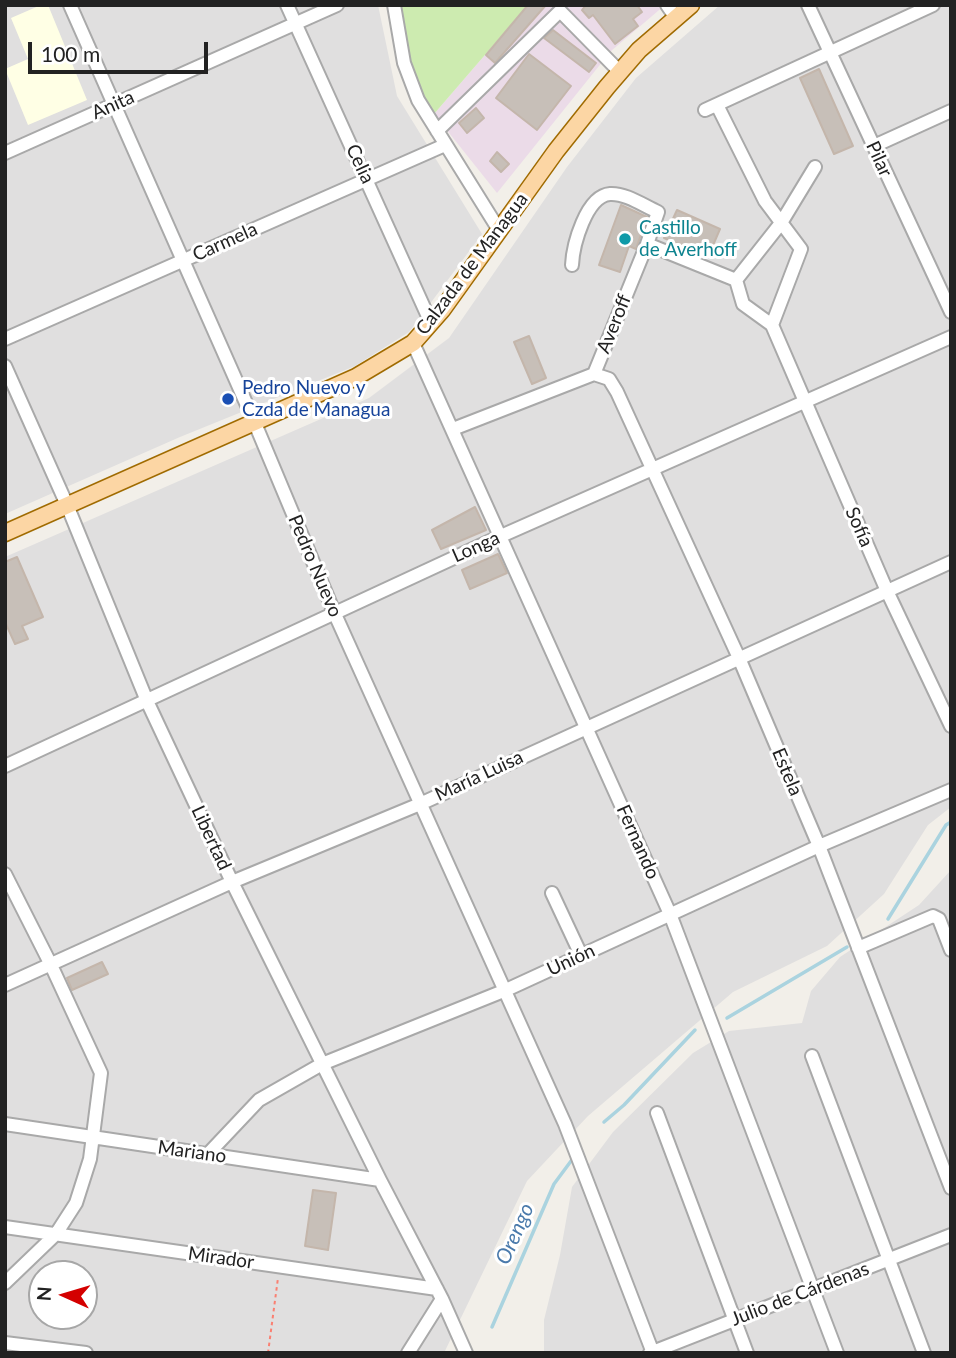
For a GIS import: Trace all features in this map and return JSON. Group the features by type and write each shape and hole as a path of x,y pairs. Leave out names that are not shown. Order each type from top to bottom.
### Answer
{"main road":[{"name":"Calzada de Managua","path":"5,533 356,377 413,343 431,323 556,151 639,50 672,12 691,5"}],"street":[{"name":"Pedro Nuevo","path":"70,5 254,421 334,612 565,1124 652,1352"},
{"name":"Celia","path":"287,5 431,323"},
{"name":"Anita","path":"5,153 337,5"},
{"path":"394,5 404,63 418,100 499,230"},
{"name":"Pilar","path":"808,5 951,312"},
{"path":"736,280 743,304 772,325 801,249 765,201 711,107 933,5"},
{"path":"437,131 560,10 621,72"},
{"path":"874,146 951,111"},
{"name":"Carmela","path":"5,339 445,145"},
{"path":"736,280 781,223 815,167"},
{"name":"Averoff","path":"453,429 594,373 658,212 627,197 610,194 602,198 589,207 573,252 572,265"},
{"path":"647,244 736,280"},
{"name":"Sofía","path":"772,325 887,591 951,726"},
{"name":"Longa","path":"5,766 501,536 951,337"},
{"name":"Fernando","path":"413,343 670,914 837,1353"},
{"name":"Libertad","path":"5,366 67,506 147,701 232,883 439,1294 466,1353"},
{"name":"Estela","path":"594,373 609,379 617,392 739,659 819,846 951,1188"},
{"name":"María Luisa","path":"5,985 232,883 420,804 951,562"},
{"name":"Unión","path":"208,1154 259,1100 322,1064 506,990 819,846 951,790"},
{"path":"5,874 101,1073 90,1159 76,1203 56,1234 5,1283"},
{"path":"552,893 581,955"},
{"path":"858,947 933,916 939,919 951,950"},
{"path":"812,1056 924,1353"},
{"path":"657,1113 747,1353"},
{"name":"Mariano","path":"5,1124 380,1180"},
{"name":"Mirador","path":"5,1227 280,1266 439,1294"},
{"name":"Julio de Cárdenas","path":"652,1352 951,1235"},
{"path":"408,1353 439,1294"},
{"path":"5,1343 86,1353"}],"path":[{"path":"268,1353 280,1266"}],"shaded area":[{"path":"5,5 378,5 397,96 482,234 409,332 355,366 180,437 5,514"},
{"path":"41,5 48,5 87,100 28,125 5,69 28,59 11,18"},
{"path":"528,5 665,5 611,51 497,193 434,114"},
{"path":"720,5 951,5 951,807 928,825 884,894 827,946 733,992 588,1116 527,1181 444,1353 5,1351 5,557 369,398 449,338 567,167 636,78"},
{"path":"951,870 951,1353 544,1353 544,1320 560,1255 572,1187 613,1132 693,1053 729,1031 802,1023 811,991 840,957 919,905"}],"green space":[{"path":"400,5 528,5 434,114 425,103 414,77"}],"building":[{"path":"528,5 546,5 495,63 486,55"},
{"path":"586,5 637,5 642,12 633,19 638,26 615,44 593,15 589,18 582,10"},
{"path":"553,30 596,63 589,72 544,38"},
{"path":"529,54 571,86 537,130 496,98"},
{"path":"819,69 853,146 834,154 800,78"},
{"path":"476,108 484,118 467,133 459,123"},
{"path":"497,152 509,164 501,172 490,161"},
{"name":"Castillo de Averhoff","path":"621,205 647,217 636,249 629,246 620,272 599,265"},
{"path":"677,210 720,229 708,257 664,238"},
{"path":"529,336 546,378 532,384 514,342"},
{"path":"475,507 486,530 441,549 432,530"},
{"path":"498,554 507,573 470,589 462,570"},
{"path":"17,557 43,617 22,626 28,639 15,644 5,622 5,562"},
{"path":"102,962 108,974 72,990 67,978"},
{"path":"313,1190 336,1193 328,1250 305,1246"}],"waterway":[{"name":"Orengo","path":"888,919 946,825 951,822"},
{"name":"Orengo","path":"727,1018 847,947"},
{"name":"Orengo","path":"604,1122 624,1105 695,1030"},
{"name":"Orengo","path":"492,1327 554,1184 574,1157"}],"place":[{"name":"Castillo de Averhoff","path":"625,239"},
{"name":"Pedro Nuevo y Czda de Managua","path":"228,399"}]}
